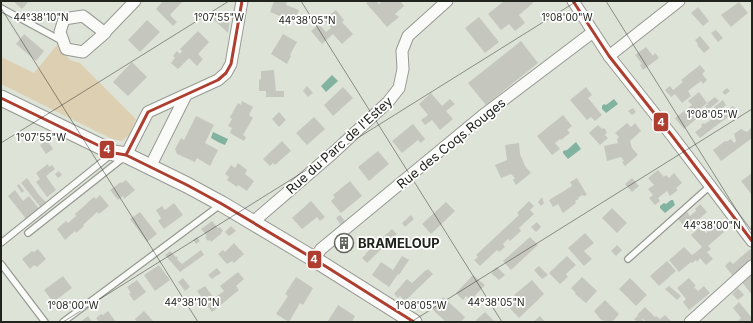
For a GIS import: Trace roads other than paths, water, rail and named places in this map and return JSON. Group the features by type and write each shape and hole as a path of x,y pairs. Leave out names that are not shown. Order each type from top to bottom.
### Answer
{"street":[{"path":"105,32 83,16 64,19 60,32 66,49 83,52 105,32 135,1"},
{"path":"120,154 148,112 218,80 226,73 231,64 242,1"},
{"name":"Rue du Parc de l'Estey","path":"252,222 333,153 388,102 399,88 403,69 402,51 408,36 447,1"},
{"path":"573,1 609,56 752,241"},
{"path":"609,56 679,1"},
{"name":"Rue des Coqs Rouges","path":"314,259 321,249 482,116 593,32"},
{"path":"150,167 186,95"},
{"path":"1,98 187,185 222,204 314,259 414,322"},
{"path":"690,322 752,266"}],"lane":[{"path":"1,8 64,42"},
{"path":"28,233 120,154"},
{"path":"1,243 120,154"},
{"path":"628,259 710,186"},
{"path":"63,322 222,204"},
{"path":"1,264 45,322"}],"place":[{"name":"BRAMELOUP","path":"344,243"}]}
